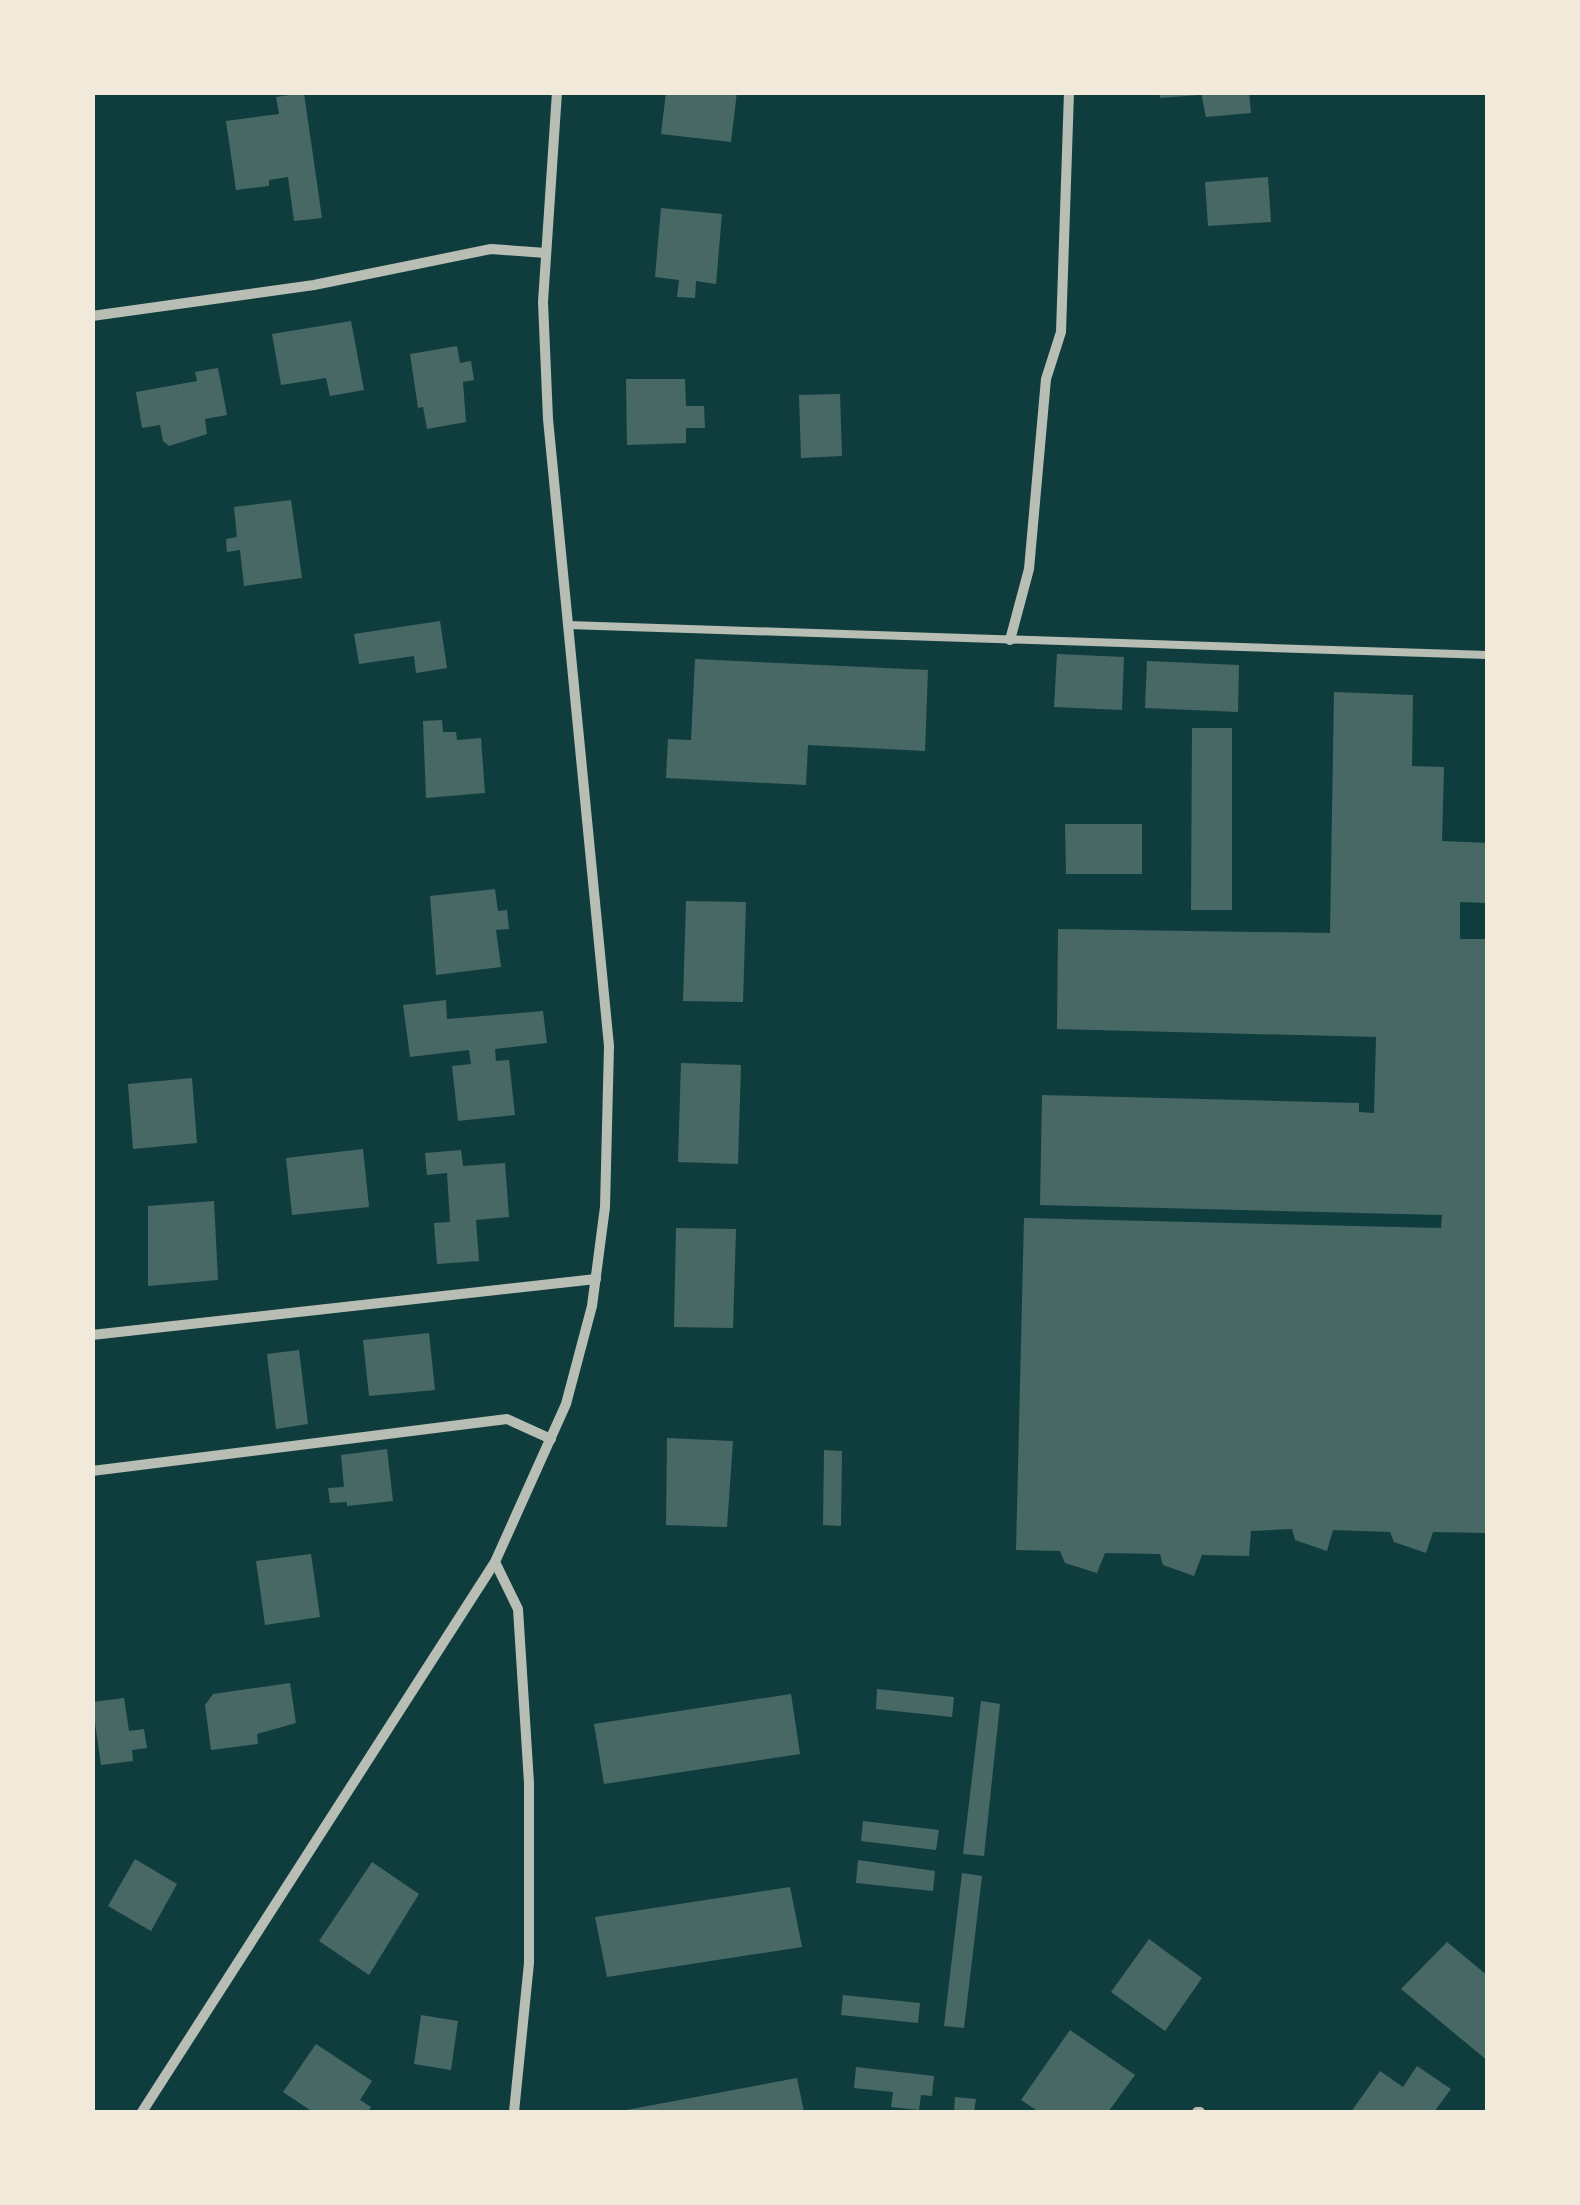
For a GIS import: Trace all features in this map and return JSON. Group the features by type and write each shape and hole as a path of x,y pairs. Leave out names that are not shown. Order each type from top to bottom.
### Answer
{"street":[{"path":"142,2112 494,1562 566,1404 596,1280 605,1207 609,1046 548,419 546,254 558,92"},
{"path":"1010,640 1028,569 1046,379 1062,332 1069,92"},
{"path":"92,316 314,285 491,250 546,254"},
{"path":"92,1335 596,1280"},
{"path":"92,1471 507,1420 551,1439"},
{"path":"494,1562 518,1609 528,1783 529,1964 514,2112"}],"lane":[{"path":"568,625 1488,654"}],"building":[{"path":"666,92 737,92 731,142 661,134"},
{"path":"1159,92 1198,92 1199,95 1160,98"},
{"path":"1201,92 1249,92 1251,113 1206,117"},
{"path":"304,93 322,218 294,221 288,177 269,180 269,186 236,190 226,121 279,114 276,97"},
{"path":"1268,177 1271,222 1208,226 1205,182"},
{"path":"661,208 722,214 716,284 696,281 695,298 677,297 679,280 655,277"},
{"path":"351,321 364,390 330,396 326,378 281,385 272,334"},
{"path":"457,346 460,363 471,361 474,380 463,382 466,422 427,429 423,407 418,408 410,354"},
{"path":"218,368 227,415 205,419 207,434 169,446 163,441 160,425 142,428 136,392 197,381 195,372"},
{"path":"626,379 685,379 686,406 704,406 705,428 686,428 686,443 627,445"},
{"path":"840,394 842,456 801,458 799,395"},
{"path":"291,500 302,578 244,586 240,550 227,552 226,539 237,537 234,507"},
{"path":"440,621 447,668 416,673 414,656 359,664 354,634"},
{"path":"1057,654 1124,657 1122,710 1054,707"},
{"path":"695,659 928,670 925,751 808,745 806,785 666,778 668,739 691,740"},
{"path":"1147,661 1239,665 1238,712 1145,708"},
{"path":"1334,692 1413,695 1412,766 1444,767 1442,841 1488,843 1488,903 1460,902 1460,939 1488,939 1488,1533 1433,1532 1426,1553 1394,1542 1390,1532 1333,1530 1327,1551 1295,1540 1292,1529 1251,1531 1249,1556 1202,1555 1194,1576 1163,1565 1160,1554 1105,1553 1097,1573 1065,1563 1060,1551 1016,1550 1024,1218 1441,1228 1442,1215 1040,1205 1042,1095 1359,1103 1359,1112 1374,1113 1376,1037 1057,1029 1058,929 1330,933"},
{"path":"442,720 443,732 456,732 457,740 481,738 485,793 426,798 423,721"},
{"path":"1192,728 1232,728 1232,910 1191,910"},
{"path":"1065,824 1142,824 1142,874 1066,874"},
{"path":"495,889 498,911 507,910 509,929 496,930 501,967 436,975 430,896"},
{"path":"686,901 746,902 743,1002 683,1001"},
{"path":"446,1000 447,1019 543,1011 547,1043 495,1049 496,1061 509,1060 515,1115 458,1121 452,1066 471,1064 469,1050 410,1057 403,1005"},
{"path":"681,1063 741,1065 738,1164 678,1162"},
{"path":"192,1078 197,1143 133,1149 128,1084"},
{"path":"363,1149 369,1207 292,1215 286,1158"},
{"path":"461,1150 463,1166 505,1163 509,1217 476,1220 479,1261 437,1264 434,1223 450,1222 447,1173 427,1175 425,1153"},
{"path":"214,1201 218,1280 148,1286 148,1206"},
{"path":"676,1228 736,1229 733,1328 674,1327"},
{"path":"429,1333 435,1390 369,1396 363,1340"},
{"path":"299,1350 308,1424 276,1429 267,1354"},
{"path":"667,1438 733,1441 727,1527 666,1525"},
{"path":"387,1449 393,1501 347,1506 347,1502 330,1503 328,1488 344,1487 341,1455"},
{"path":"824,1450 842,1451 841,1526 823,1525"},
{"path":"311,1554 320,1617 265,1625 256,1561"},
{"path":"290,1683 296,1723 257,1734 258,1744 211,1750 205,1705 213,1694"},
{"path":"877,1689 954,1697 952,1717 876,1709"},
{"path":"791,1694 800,1754 604,1784 594,1724"},
{"path":"124,1698 129,1731 144,1729 147,1748 132,1750 133,1761 101,1765 92,1702"},
{"path":"981,1701 1000,1704 984,1856 963,1854"},
{"path":"863,1821 939,1830 936,1850 861,1841"},
{"path":"135,1859 177,1884 151,1931 108,1906"},
{"path":"858,1860 935,1871 933,1891 856,1883"},
{"path":"372,1862 419,1894 369,1975 319,1941"},
{"path":"962,1873 982,1876 964,2028 944,2026"},
{"path":"790,1887 802,1947 607,1977 595,1917"},
{"path":"1149,1939 1202,1978 1165,2031 1111,1992"},
{"path":"1447,1942 1488,1976 1488,2061 1401,1989"},
{"path":"843,1995 920,2003 918,2023 841,2015"},
{"path":"421,2015 458,2021 451,2070 414,2064"},
{"path":"1070,2030 1135,2075 1108,2112 1039,2112 1021,2100"},
{"path":"316,2044 372,2081 360,2100 371,2107 368,2112 313,2112 283,2092"},
{"path":"1417,2066 1451,2089 1434,2112 1351,2112 1380,2071 1403,2087"},
{"path":"856,2067 934,2076 932,2096 921,2095 919,2110 891,2107 893,2092 854,2088"},
{"path":"797,2078 804,2112 621,2112 621,2111"},
{"path":"955,2097 976,2099 974,2112 954,2112"}]}
